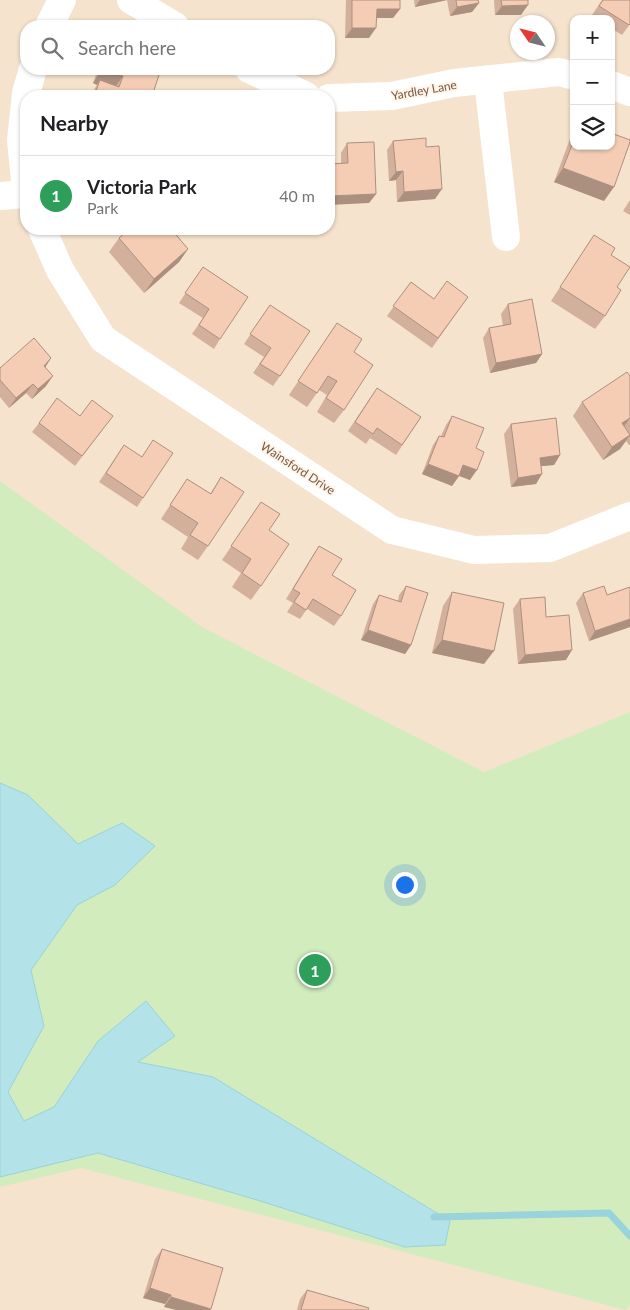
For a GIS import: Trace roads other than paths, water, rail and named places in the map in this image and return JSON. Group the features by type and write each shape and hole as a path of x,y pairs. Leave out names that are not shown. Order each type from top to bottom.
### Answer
{"street":[{"path":"52,20 62,0"},
{"path":"131,0 165,20"},
{"name":"Yardley Lane","path":"335,98 392,96 454,83 488,81 559,72 570,75"},
{"path":"27,90 31,75"},
{"path":"262,75 294,90"},
{"path":"488,81 506,237"},
{"path":"615,87 630,92"},
{"path":"0,196 20,194"},
{"name":"Wainsford Drive","path":"45,235 60,270 103,339 392,530 474,550 550,548 630,516"}],"water":[{"path":"0,783 28,795 78,844 122,823 155,846 115,885 77,905 31,970 44,1026 8,1092 24,1121 54,1107 98,1041 146,1001 175,1036 138,1062 213,1077 450,1221 445,1245 405,1247 257,1200 98,1153 0,1177"}],"waterway":[{"path":"434,1217 609,1213 630,1236"}],"place":[{"name":"Victoria Park","path":"315,970"}]}
